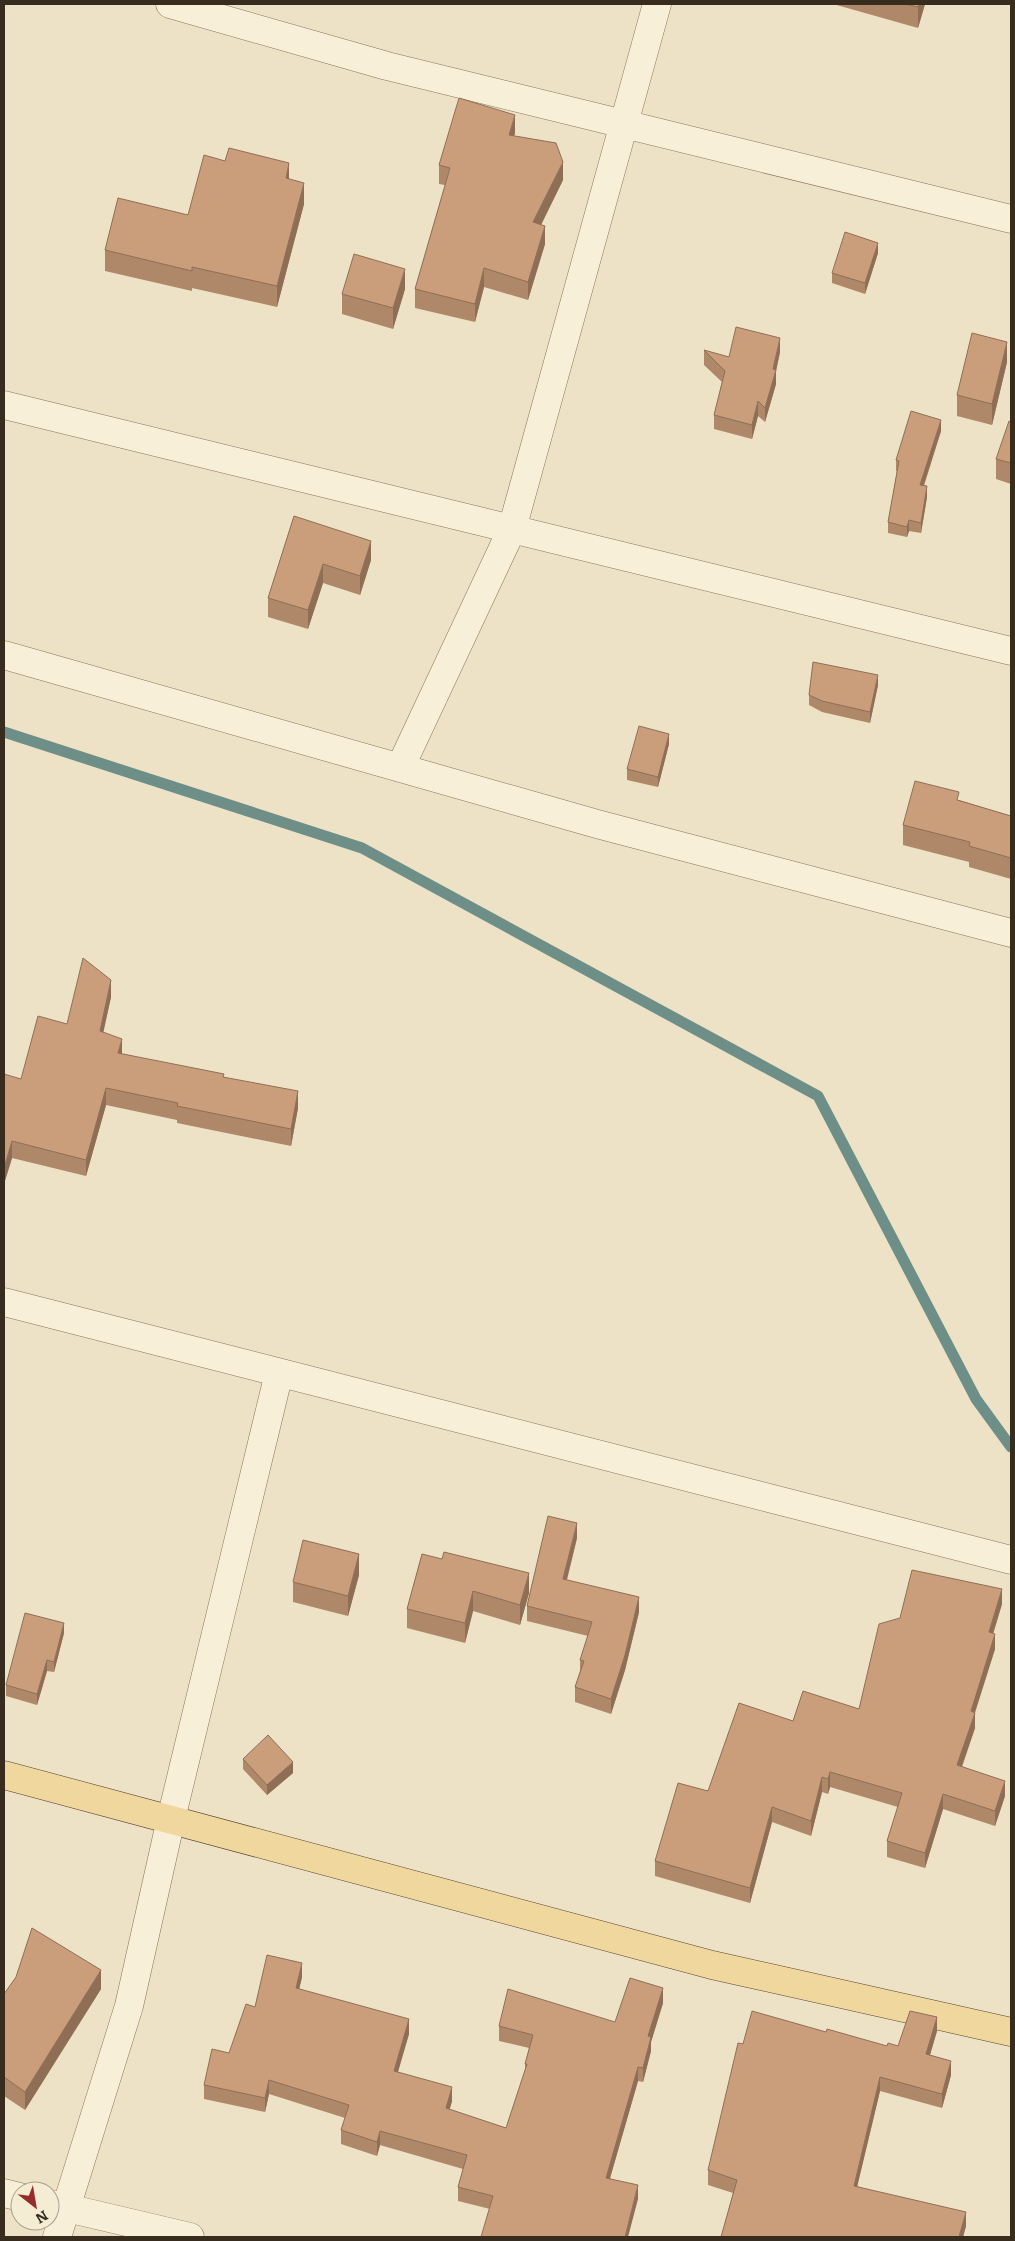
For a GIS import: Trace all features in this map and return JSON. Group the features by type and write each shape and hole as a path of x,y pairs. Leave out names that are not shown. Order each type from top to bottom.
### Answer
{"main road":[{"path":"4,1775 712,1965 1011,2032"}],"street":[{"path":"170,4 387,66 1011,219"},
{"path":"400,768 512,529 626,124 657,4"},
{"path":"4,405 1011,651"},
{"path":"4,655 597,824 1011,933"},
{"path":"4,1302 1011,1560"},
{"path":"60,2200 129,2006 171,1819 279,1373"},
{"path":"60,2206 190,2237"}],"building":[{"path":"905,4 919,4 918,7"},
{"path":"459,98 515,115 509,135 556,143 563,162 533,222 545,226 528,282 484,268 475,304 415,289 450,168 439,165"},
{"path":"229,148 289,163 286,178 304,183 277,286 192,267 192,271 105,250 118,198 188,215 204,155 225,161"},
{"path":"845,232 878,243 865,283 832,273"},
{"path":"354,254 405,269 393,308 342,294"},
{"path":"736,327 780,338 773,369 776,370 765,408 758,401 752,425 714,415 725,371 704,350 729,357"},
{"path":"972,333 1007,342 992,404 957,395"},
{"path":"911,411 941,420 920,485 927,486 921,523 909,520 907,527 888,522 899,461 896,460"},
{"path":"1009,421 1011,422 1011,463 996,459"},
{"path":"294,516 371,541 360,576 323,564 308,610 268,598"},
{"path":"813,662 878,675 870,712 822,701 809,695"},
{"path":"639,726 669,734 658,777 627,769"},
{"path":"915,781 959,792 957,800 1011,816 1011,858 969,846 970,842 903,825"},
{"path":"83,958 111,980 100,1031 122,1039 118,1053 224,1074 223,1077 298,1091 291,1129 177,1106 178,1103 106,1088 86,1160 12,1141 4,1168 4,1074 21,1079 38,1016 67,1024"},
{"path":"548,1516 577,1523 563,1579 639,1597 625,1655 611,1699 575,1687 584,1661 580,1660 592,1622 527,1606"},
{"path":"303,1540 359,1554 348,1596 293,1582"},
{"path":"444,1552 529,1573 520,1605 473,1591 465,1623 407,1609 422,1554 442,1559"},
{"path":"912,1570 1002,1589 989,1632 995,1634 971,1711 975,1713 957,1765 1005,1781 995,1811 943,1794 925,1853 887,1841 902,1793 830,1772 828,1779 822,1777 811,1821 772,1807 750,1888 655,1861 678,1783 708,1791 739,1703 793,1721 803,1691 859,1709 879,1624 900,1618"},
{"path":"25,1613 64,1623 54,1662 47,1660 37,1694 6,1685"},
{"path":"268,1735 293,1762 267,1785 243,1759"},
{"path":"32,1928 101,1970 25,2092 4,2077 4,1994 16,1977"},
{"path":"267,1955 302,1963 296,1988 409,2019 394,2071 452,2087 446,2108 506,2128 527,2064 525,2064 533,2035 499,2026 508,1989 615,2022 630,1978 663,1988 648,2036 651,2037 643,2068 638,2067 606,2178 638,2185 625,2237 481,2237 493,2196 458,2187 467,2155 380,2131 377,2142 341,2130 349,2105 269,2080 265,2098 204,2085 212,2049 229,2053 246,2004 255,2007"},
{"path":"752,2011 826,2032 827,2029 887,2046 888,2043 898,2046 910,2011 937,2017 926,2054 951,2061 942,2094 880,2077 854,2186 966,2212 959,2237 721,2237 737,2180 708,2170 738,2043 743,2044"}],"waterway":[{"path":"4,732 362,848 818,1096 976,1399 1011,1447"}]}
